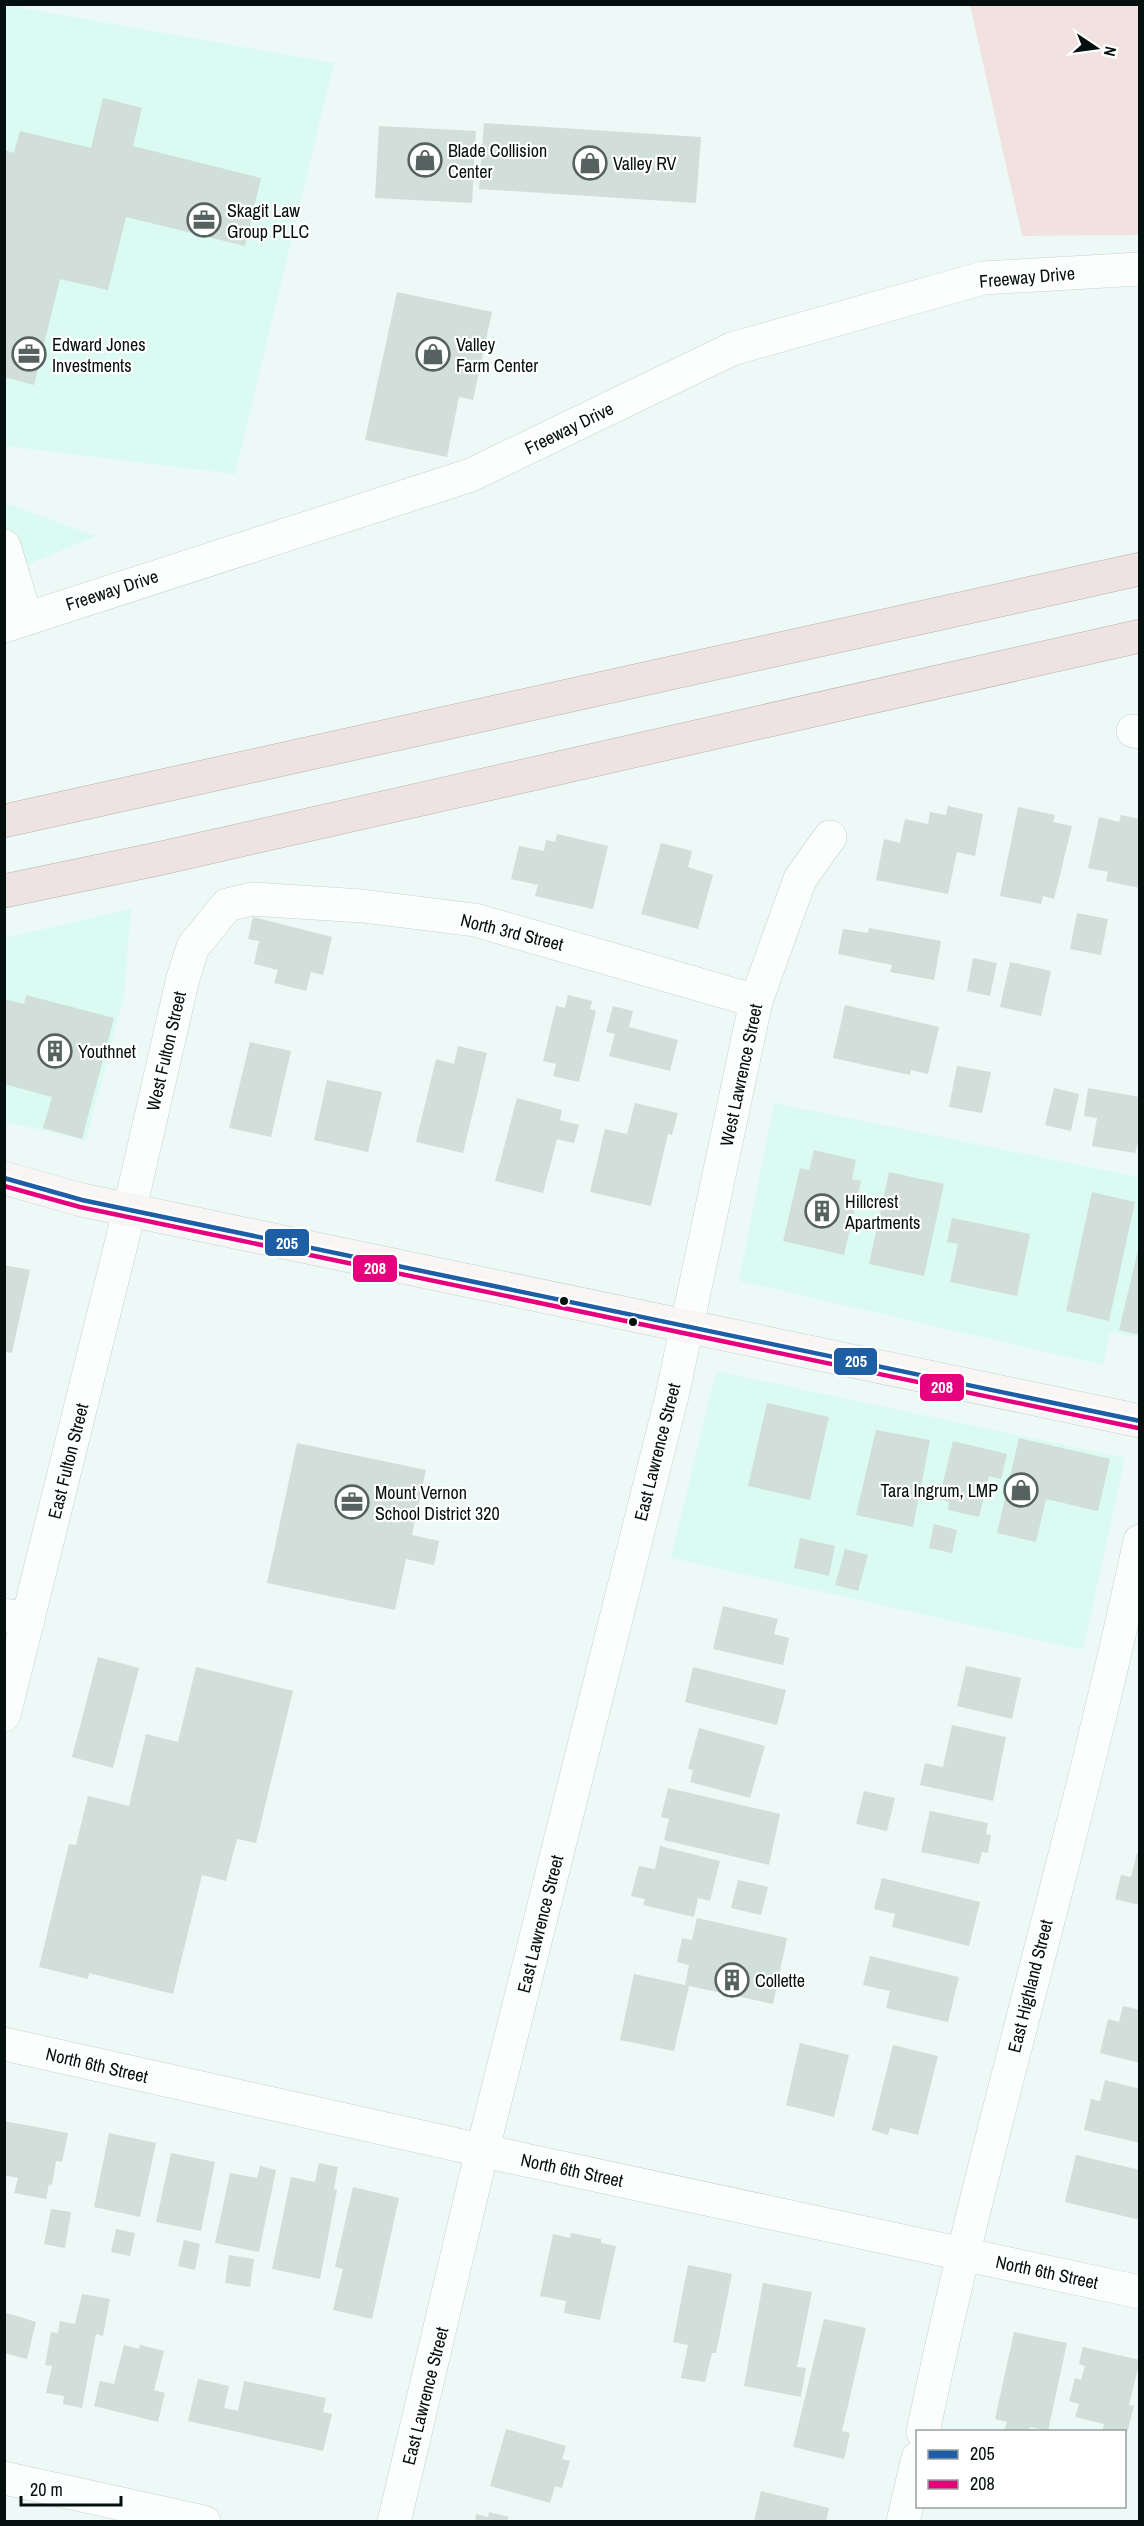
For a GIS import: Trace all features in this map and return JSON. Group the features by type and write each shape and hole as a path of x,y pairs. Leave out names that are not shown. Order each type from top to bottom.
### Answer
{"highway":[{"path":"4,821 1140,569"},
{"path":"4,891 162,858 1140,636"}],"main road":[{"path":"4,1178 82,1200 130,1208 1140,1421"}],"street":[{"name":"Freeway Drive","path":"15,622 471,475 732,349 983,278 1140,269"},
{"path":"4,546 15,622"},
{"name":"West Lawrence Street","path":"687,1327 756,1001 800,879 830,837"},
{"name":"North 3rd Street","path":"227,905 252,899 362,906 476,920 756,1001"},
{"name":"West Fulton Street","path":"130,1208 183,978 193,946 227,905"},
{"name":"East Fulton Street","path":"4,1715 16,1617 130,1208"},
{"name":"East Lawrence Street","path":"394,2522 483,2151 672,1396 687,1327"},
{"name":"East Highland Street","path":"923,2430 962,2254 1108,1681 1140,1541"},
{"name":"North 6th Street","path":"4,2044 483,2151 1140,2292"},
{"path":"903,2522 916,2467"},
{"path":"4,2478 204,2522"}],"shaded area":[{"path":"5,5 334,63 235,474 5,446"},
{"path":"970,5 1139,5 1139,235 1022,236"},
{"path":"5,503 96,536 5,574"},
{"path":"131,909 124,995 86,1140 5,1122 4,938"},
{"path":"774,1103 1139,1177 1139,1337 1110,1332 1103,1365 739,1281"},
{"path":"716,1371 1125,1458 1083,1650 671,1558"}],"building":[{"path":"103,98 142,108 133,146 261,178 245,246 126,217 108,290 60,279 34,385 4,377 4,150 14,153 20,131 91,148"},
{"name":"Valley RV","path":"484,123 701,137 696,203 479,189"},
{"path":"379,126 476,131 472,203 375,198"},
{"name":"Valley Farm Center","path":"397,292 492,312 473,400 459,397 447,457 365,440"},
{"path":"948,806 983,814 975,856 957,852 948,894 876,880 884,839 900,843 905,819 928,824 930,812 946,815"},
{"path":"1018,807 1055,815 1053,822 1072,826 1054,899 1043,896 1041,904 1000,896"},
{"path":"1121,815 1140,819 1140,888 1106,881 1108,872 1088,868 1099,817 1119,822"},
{"path":"557,834 608,846 593,909 535,896 538,885 511,879 519,846 544,851 546,840 555,842"},
{"path":"661,843 692,851 688,867 713,875 698,929 641,914"},
{"path":"1077,913 1108,919 1101,955 1070,949"},
{"path":"253,917 332,937 323,975 311,972 306,991 274,983 278,970 254,964 259,941 248,939"},
{"path":"869,928 941,941 934,980 890,972 892,965 838,954 843,929 868,933"},
{"path":"973,958 997,963 990,996 967,991"},
{"path":"1010,962 1051,971 1041,1016 1000,1007"},
{"name":"Youthnet","path":"26,995 114,1018 82,1139 43,1128 52,1097 4,1084 4,999 24,1004"},
{"path":"568,995 592,1001 590,1009 596,1011 579,1082 553,1076 556,1064 543,1061 556,1006 565,1008"},
{"path":"845,1005 939,1027 928,1074 911,1070 910,1075 833,1058"},
{"path":"613,1006 633,1011 629,1027 678,1040 670,1071 609,1056 615,1034 606,1032"},
{"path":"250,1042 291,1051 271,1137 229,1128"},
{"path":"458,1046 487,1053 463,1153 416,1142 436,1059 454,1064"},
{"path":"957,1066 991,1072 982,1113 949,1107"},
{"path":"327,1080 382,1092 368,1152 314,1140"},
{"path":"1054,1088 1079,1094 1071,1131 1045,1125"},
{"path":"1088,1088 1140,1097 1140,1135 1135,1153 1092,1146 1097,1118 1084,1116"},
{"path":"517,1098 562,1110 560,1120 579,1125 574,1143 557,1139 543,1193 495,1181"},
{"path":"635,1103 678,1113 672,1135 668,1134 651,1206 590,1192 605,1129 627,1134"},
{"name":"Hillcrest Apartments","path":"814,1150 856,1160 852,1179 861,1181 844,1255 783,1241 800,1168 809,1170"},
{"path":"889,1172 944,1184 924,1276 869,1264"},
{"path":"1092,1192 1135,1202 1109,1321 1066,1311"},
{"path":"952,1218 1030,1234 1017,1296 950,1282 958,1244 947,1242"},
{"path":"1140,1242 1140,1335 1119,1330"},
{"path":"4,1265 30,1270 12,1353 4,1352"},
{"path":"767,1403 829,1417 810,1500 748,1486"},
{"path":"876,1430 930,1440 913,1527 856,1515"},
{"path":"1019,1438 1110,1459 1098,1511 1046,1499 1036,1542 997,1533"},
{"path":"953,1441 1007,1454 1001,1479 989,1476 979,1517 948,1510 949,1502 939,1499"},
{"name":"Mount Vernon School District 320","path":"297,1443 426,1470 412,1535 439,1541 434,1565 406,1559 395,1610 267,1583"},
{"path":"934,1524 957,1530 952,1553 929,1548"},
{"path":"800,1538 835,1546 829,1576 794,1568"},
{"path":"845,1549 868,1555 858,1591 835,1585"},
{"path":"723,1606 778,1619 774,1634 789,1638 783,1665 713,1649"},
{"path":"98,1657 139,1668 113,1768 72,1757"},
{"path":"966,1666 1021,1678 1012,1719 957,1706"},
{"path":"196,1667 293,1691 256,1843 237,1839 226,1881 202,1875 173,1994 89,1973 88,1979 39,1967 69,1844 76,1845 88,1796 129,1806 146,1734 178,1742"},
{"path":"693,1667 786,1690 777,1725 685,1702"},
{"path":"952,1725 1006,1737 993,1801 920,1785 925,1763 943,1767"},
{"path":"699,1728 765,1746 750,1798 690,1782 693,1770 688,1769"},
{"path":"668,1788 780,1814 769,1865 664,1840 669,1819 661,1817"},
{"path":"864,1791 895,1798 887,1831 856,1824"},
{"path":"930,1811 988,1823 986,1834 991,1835 988,1853 982,1852 979,1864 921,1852"},
{"path":"660,1846 720,1861 710,1901 698,1898 694,1917 643,1905 645,1899 631,1896 639,1866 655,1869"},
{"path":"1137,1853 1140,1854 1140,1905 1115,1899 1121,1875 1131,1877"},
{"path":"882,1878 980,1902 969,1946 892,1927 895,1914 874,1909"},
{"path":"738,1880 768,1887 761,1915 731,1908"},
{"name":"Collette","path":"697,1918 787,1938 773,2004 689,1986 674,2051 620,2040 634,1974 685,1985 689,1965 677,1962 682,1938 692,1940"},
{"path":"870,1956 959,1977 948,2022 886,2008 890,1991 863,1985"},
{"path":"1123,2006 1140,2010 1140,2063 1100,2053 1108,2019 1119,2022"},
{"path":"800,2043 849,2055 834,2117 786,2105"},
{"path":"893,2045 938,2056 918,2135 890,2128 888,2135 872,2130"},
{"path":"1105,2080 1140,2089 1140,2143 1084,2130 1091,2099 1100,2101"},
{"path":"4,2121 68,2133 62,2162 56,2161 52,2185 49,2184 46,2199 14,2193 18,2178 4,2175"},
{"path":"109,2133 156,2143 140,2217 94,2207"},
{"path":"171,2153 215,2162 201,2231 156,2222"},
{"path":"1076,2155 1140,2170 1140,2220 1065,2202"},
{"path":"319,2163 338,2167 334,2189 337,2190 320,2279 272,2269 291,2177 315,2182"},
{"path":"260,2166 276,2170 259,2252 215,2243 230,2173 257,2178"},
{"path":"353,2187 399,2198 372,2319 333,2310 343,2269 335,2267"},
{"path":"51,2209 71,2212 65,2248 44,2244"},
{"path":"116,2229 135,2233 130,2256 111,2252"},
{"path":"571,2233 601,2239 601,2243 616,2246 600,2320 564,2313 566,2301 540,2296 553,2234 570,2238"},
{"path":"184,2240 200,2244 195,2270 178,2266"},
{"path":"229,2255 254,2259 250,2287 225,2283"},
{"path":"688,2265 732,2274 716,2353 712,2353 705,2382 681,2378 688,2345 673,2342"},
{"path":"763,2283 812,2292 797,2367 806,2368 801,2397 744,2386"},
{"path":"82,2294 110,2299 103,2336 96,2334 82,2408 63,2404 64,2396 46,2393 52,2366 45,2365 51,2332 58,2333 60,2321 75,2324"},
{"path":"4,2312 36,2322 27,2359 4,2353"},
{"path":"824,2319 866,2328 842,2431 850,2433 844,2459 793,2447"},
{"path":"1014,2332 1067,2343 1048,2430 1030,2427 1029,2430 1005,2430 1007,2422 995,2419"},
{"path":"124,2345 139,2349 140,2345 164,2351 154,2390 165,2393 158,2422 94,2406 100,2381 114,2384"},
{"path":"1083,2347 1140,2360 1129,2405 1134,2406 1126,2437 1126,2430 1102,2430 1104,2424 1075,2417 1079,2404 1069,2401 1075,2378 1081,2380 1085,2366 1079,2364"},
{"path":"198,2379 229,2386 224,2408 238,2411 244,2381 326,2398 323,2412 332,2414 323,2451 188,2421"},
{"path":"506,2429 566,2446 562,2459 570,2461 562,2488 555,2486 550,2503 490,2486"},
{"path":"761,2491 829,2508 826,2522 754,2522"},
{"path":"489,2512 509,2517 507,2522 475,2522 476,2514 488,2517"}],"transit line":[{"name":"205","path":"4,1178 82,1200 1140,1421"},
{"name":"208","path":"4,1186 80,1207 1138,1428"}],"place":[{"name":"Blade Collision Center","path":"425,160"},
{"name":"Valley RV","path":"590,163"},
{"name":"Skagit Law Group PLLC","path":"204,220"},
{"name":"Edward Jones Investments","path":"29,354"},
{"name":"Valley Farm Center","path":"433,354"},
{"name":"Youthnet","path":"55,1051"},
{"name":"Hillcrest Apartments","path":"822,1211"},
{"name":"Tara Ingrum, LMP","path":"1021,1490"},
{"name":"Mount Vernon School District 320","path":"352,1502"},
{"name":"Collette","path":"732,1980"}]}
